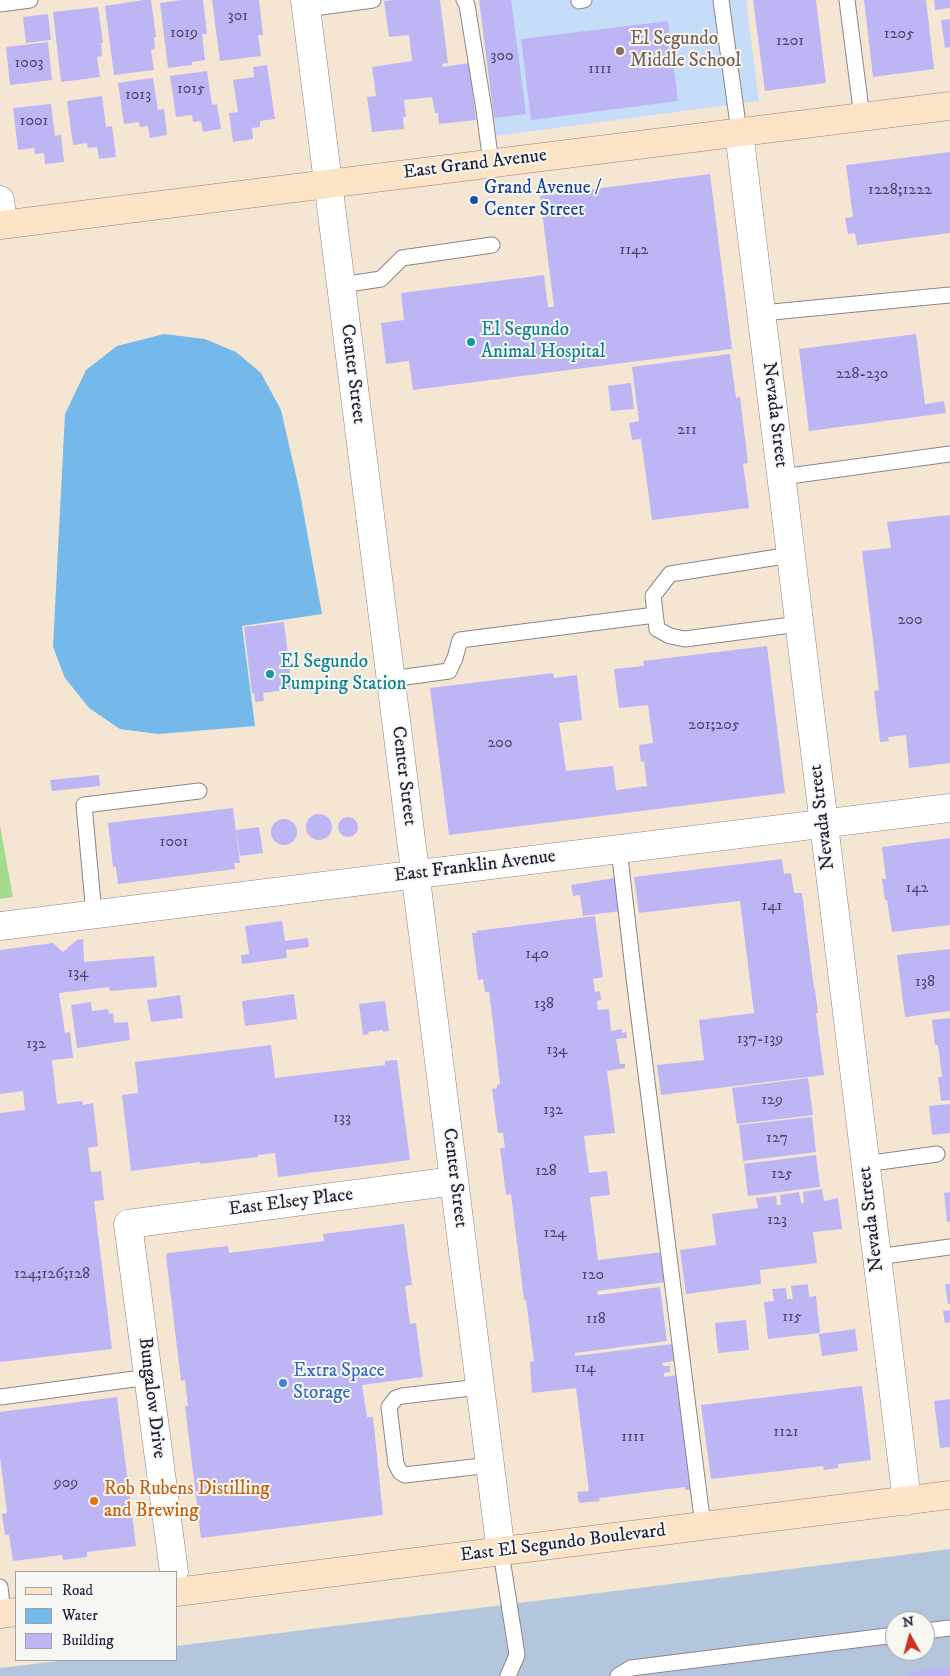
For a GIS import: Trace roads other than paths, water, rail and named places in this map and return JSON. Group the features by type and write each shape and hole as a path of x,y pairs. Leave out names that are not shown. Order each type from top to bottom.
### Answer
{"main road":[{"name":"East Grand Avenue","path":"1,216 329,184 950,106"},
{"name":"East El Segundo Boulevard","path":"178,1591 950,1495"}],"street":[{"name":"Center Street","path":"306,4 501,1552"},
{"name":"Nevada Street","path":"739,132 907,1501"},
{"name":"East Franklin Avenue","path":"0,926 950,808"},
{"name":"East Elsey Place","path":"128,1224 454,1181"},
{"name":"Bungalow Drive","path":"128,1224 174,1571"}],"lane":[{"path":"0,4 30,0"},
{"path":"306,4 373,0"},
{"path":"464,0 467,5 491,163"},
{"path":"579,1 584,0"},
{"path":"721,0 739,132"},
{"path":"847,0 862,117"},
{"path":"341,285 381,279 402,258 492,245"},
{"path":"762,313 950,295"},
{"path":"782,477 950,454"},
{"path":"791,555 670,574 652,596 657,629 670,636 685,639 799,624"},
{"path":"391,678 449,670 455,658 460,640 655,615"},
{"path":"94,914 84,805 199,791"},
{"path":"619,849 703,1526"},
{"path":"865,1164 937,1154"},
{"path":"877,1257 950,1247"},
{"path":"0,1398 149,1377"},
{"path":"480,1387 396,1398 389,1407 396,1464 400,1472 405,1474 490,1465"},
{"path":"501,1552 517,1655 508,1676"},
{"path":"0,1587 6,1614"},
{"path":"935,1630 950,1628"},
{"path":"618,1676 630,1668 885,1636"}],"water":[{"path":"164,334 205,339 236,352 261,373 281,410 300,493 322,614 242,626 255,726 158,734 120,729 89,708 65,678 53,647 65,414 86,370 117,346"}],"place":[{"name":"El Segundo Middle School","path":"620,51"},
{"name":"Grand Avenue / Center Street","path":"474,200"},
{"name":"El Segundo Animal Hospital","path":"471,342"},
{"name":"El Segundo Pumping Station","path":"270,674"},
{"name":"Extra Space Storage","path":"283,1383"},
{"name":"Rob Rubens Distilling and Brewing","path":"94,1501"}]}
